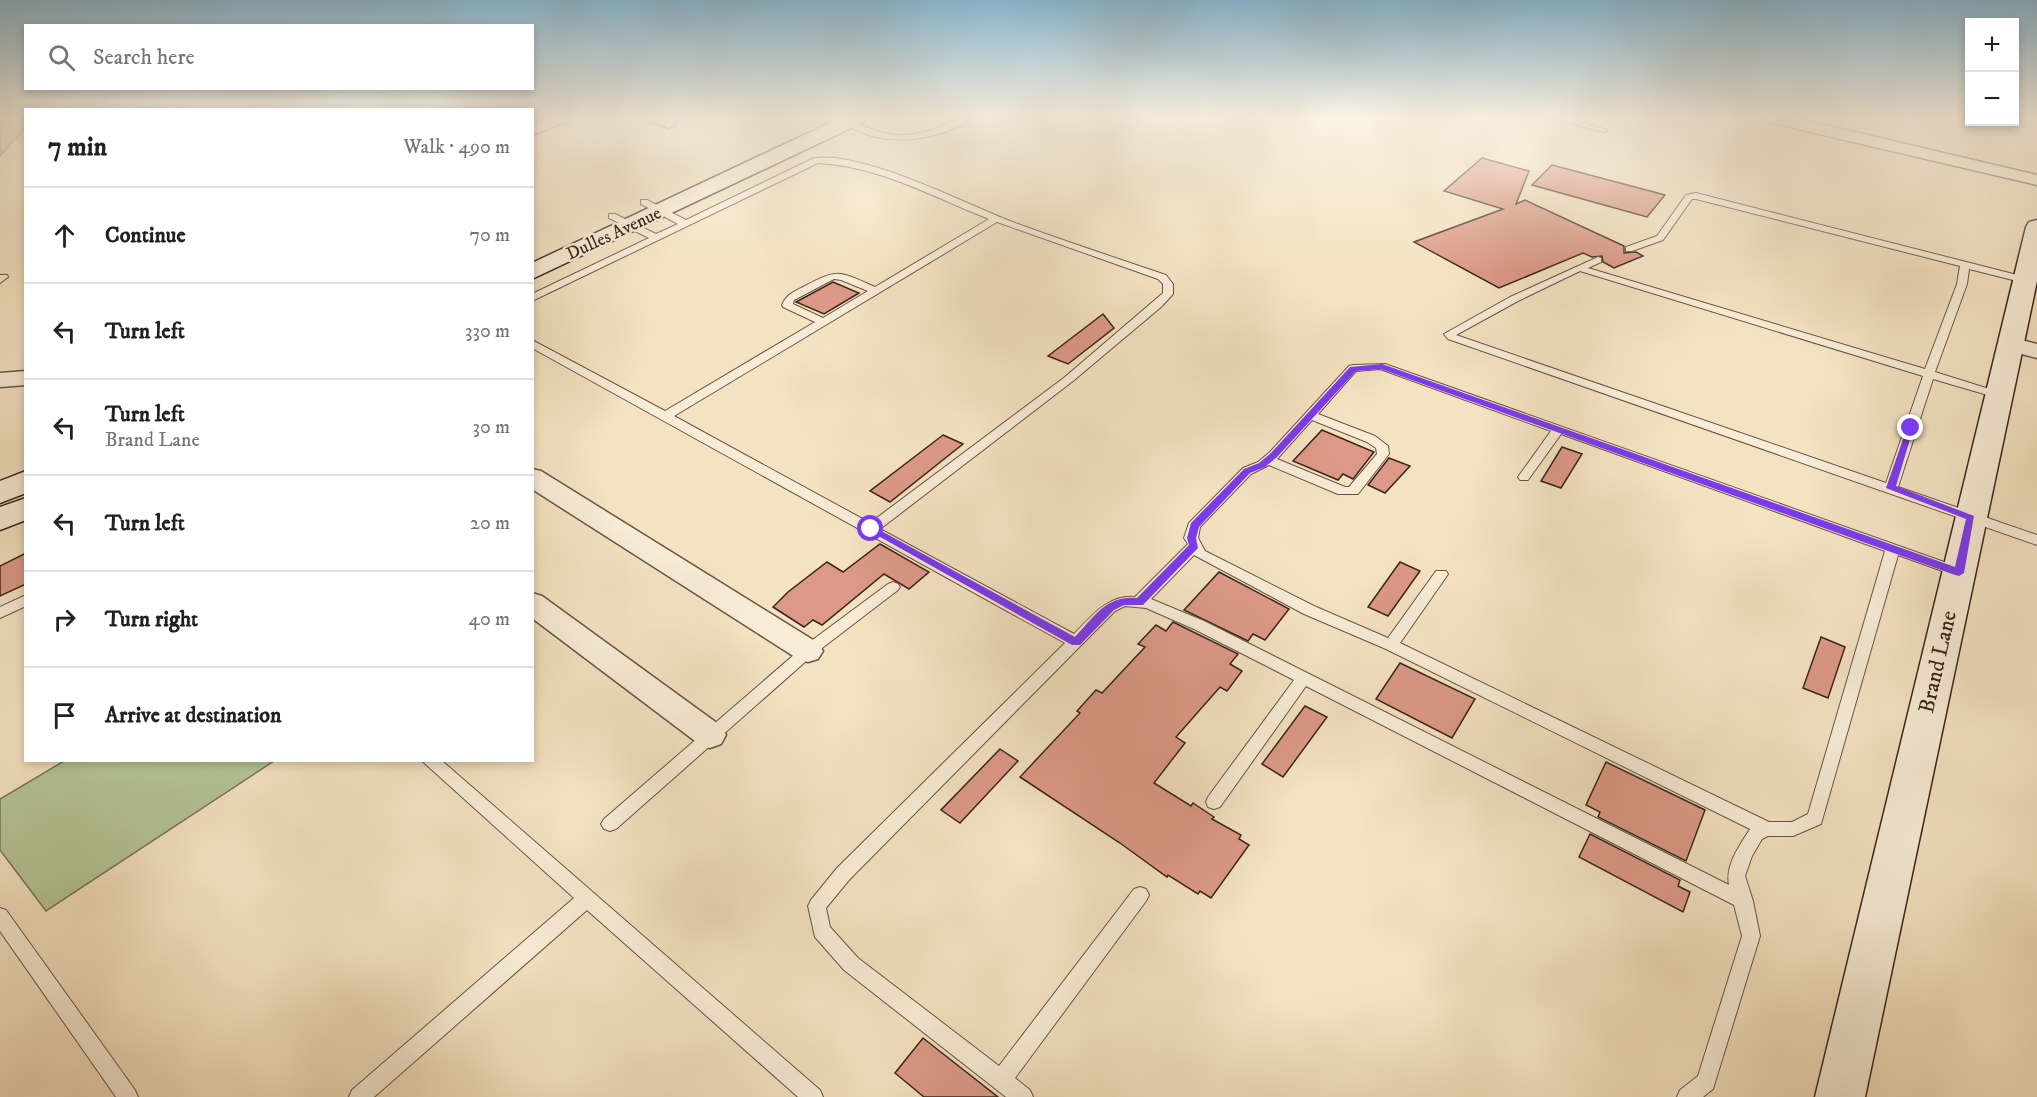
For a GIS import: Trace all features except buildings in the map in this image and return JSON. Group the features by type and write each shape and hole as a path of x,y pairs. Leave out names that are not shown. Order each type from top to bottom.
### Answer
{"street":[{"name":"Dulles Avenue","path":"653,206 724,169"},
{"name":"Dulles Avenue","path":"534,271 621,221 740,169"},
{"path":"1991,169 2037,180"},
{"name":"Dulles Avenue","path":"534,250 621,221"},
{"name":"Brand Lane","path":"1840,1097 1998,395 2024,347 2025,280 2037,227"},
{"path":"0,380 24,378"},
{"path":"0,493 24,482"},
{"path":"537,485 808,651"},
{"path":"0,519 24,509"},
{"path":"534,604 710,735"}],"lane":[{"path":"534,297 798,169"},
{"path":"870,169 996,219 1162,277 1168,284 1168,294 1157,305 1069,379 871,529"},
{"path":"1629,249 1660,238 1689,198 1696,195 2025,280"},
{"path":"653,206 687,224"},
{"path":"665,416 996,219"},
{"path":"621,221 657,238"},
{"path":"1598,260 1514,299 1449,334 1452,337 2037,540"},
{"path":"1891,488 1962,284 1965,265"},
{"path":"1579,268 1998,395"},
{"path":"823,322 787,305 790,298 832,276 843,277 876,291"},
{"path":"534,344 1076,642"},
{"path":"1767,829 1391,645 1309,610 1200,554 1191,538 1194,526 1247,471 1268,460 1353,368 1382,366 1959,573"},
{"path":"1268,460 1343,491 1353,491 1383,454 1382,446 1309,415"},
{"path":"1524,477 1558,430"},
{"path":"1139,602 1194,546"},
{"path":"1687,1097 1706,1082 1751,936 1736,876 1741,861 1756,834 1767,829 1793,829 1815,819 1893,548"},
{"path":"1391,645 1441,574"},
{"path":"610,824 808,651 893,587"},
{"path":"0,614 24,601"},
{"path":"1023,1097 851,964 821,931 817,906 843,874 1110,607 1122,601 1148,603 1199,626 1744,901"},
{"path":"1214,802 1304,678"},
{"path":"431,762 813,1097"},
{"path":"1001,1080 1140,895"},
{"path":"359,1097 586,899"},
{"path":"0,916 128,1097"}],"green space":[{"path":"62,762 272,762 46,911 0,850 0,799"}],"route":[{"path":"871,529 1076,642 1110,607 1122,601 1139,602 1194,546 1191,538 1194,526 1247,471 1262,465 1274,455 1353,368 1382,366 1959,573 1971,518 1891,488 1911,428"}]}
